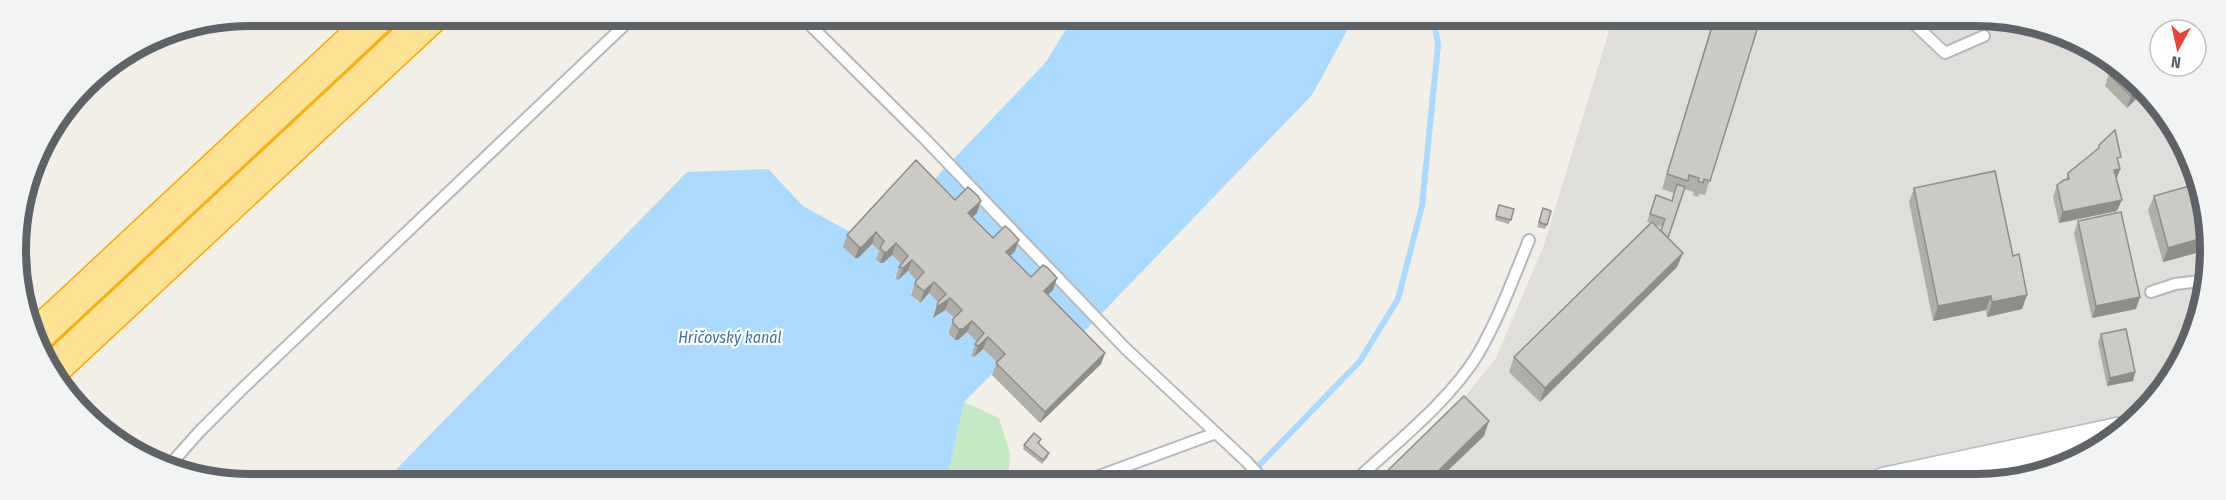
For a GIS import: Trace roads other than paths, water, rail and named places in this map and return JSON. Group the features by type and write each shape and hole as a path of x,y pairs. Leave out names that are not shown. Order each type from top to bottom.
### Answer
{"highway":[{"path":"41,331 368,26"},
{"path":"58,365 421,26"}],"main road":[{"path":"1926,474 2102,436"}],"lane":[{"path":"173,461 241,390 624,26"},
{"path":"811,26 924,138 1125,348 1258,474"},
{"path":"1916,26 1945,53 1984,36"},
{"path":"1363,474 1445,396 1477,355 1502,308 1529,240"},
{"path":"2151,292 2175,284 2199,281"},
{"path":"1104,474 1216,433"}],"water":[{"path":"1068,26 1350,26 1312,95 1077,339 927,187 1046,62"},
{"name":"Hričovský kanál","path":"768,169 803,206 872,244 880,252 876,260 880,263 892,255 904,267 895,279 898,280 908,271 920,283 911,292 917,302 929,293 942,306 934,313 933,318 945,310 957,322 949,334 955,340 959,340 967,332 980,344 971,353 972,357 983,349 1001,365 964,402 948,474 392,474 687,172"}],"waterway":[{"path":"1251,474 1360,361 1398,299 1422,206 1438,45 1435,26"}]}
